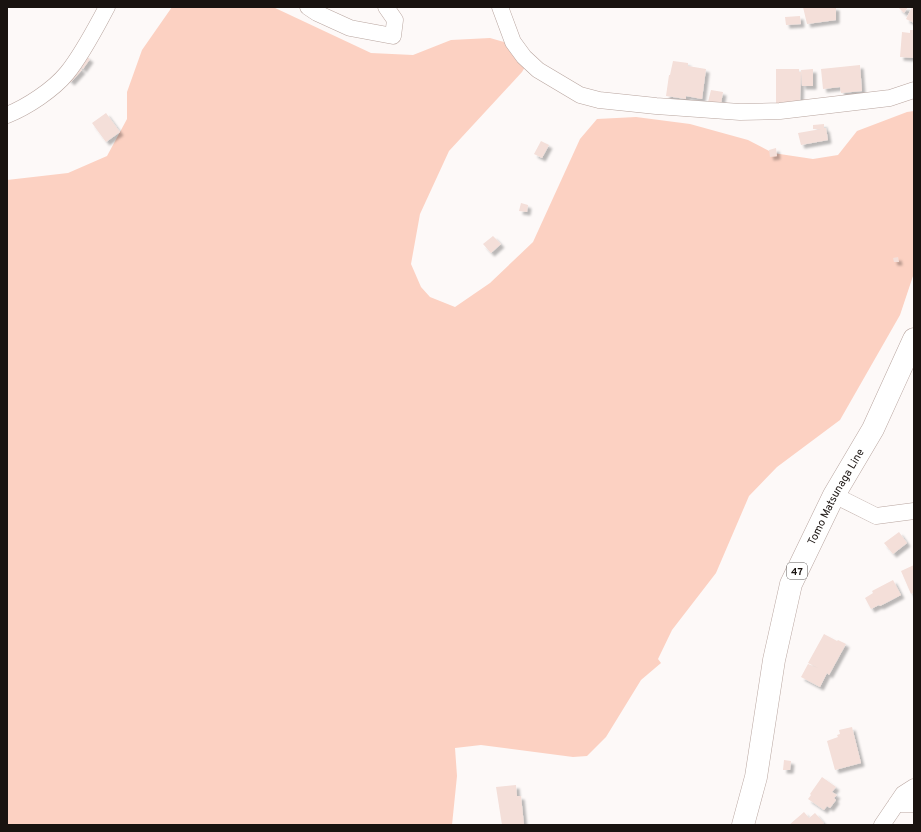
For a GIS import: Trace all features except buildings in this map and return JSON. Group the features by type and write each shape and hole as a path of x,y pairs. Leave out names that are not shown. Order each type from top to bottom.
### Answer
{"main road":[{"name":"Tomo Matsunaga Line","path":"743,825 756,777 774,660 791,584 834,495 873,429 914,339"}],"street":[{"path":"7,115 48,91 67,73 86,45 107,7"},
{"path":"308,7 317,13 350,28 393,36 394,20 386,7"},
{"path":"500,7 513,42 524,57 538,70 580,95 599,100 740,112 780,111 890,98 914,90"},
{"path":"834,495 876,516 914,511"},
{"path":"882,825 903,794 914,787"},
{"path":"896,804 914,804"}],"shaded area":[{"path":"172,7 273,7 371,53 413,55 451,40 490,38 528,49 528,62 522,72 449,151 420,214 411,264 421,287 430,297 455,307 490,283 533,242 580,139 597,119 636,117 690,124 748,140 773,153 813,159 838,155 857,131 907,112 914,111 914,273 900,315 840,420 777,467 749,496 716,573 672,630 658,659 661,663 641,680 606,737 587,756 573,757 481,745 455,748 457,776 452,825 7,825 7,180 68,173 107,156 127,119 127,92 142,50"}]}
